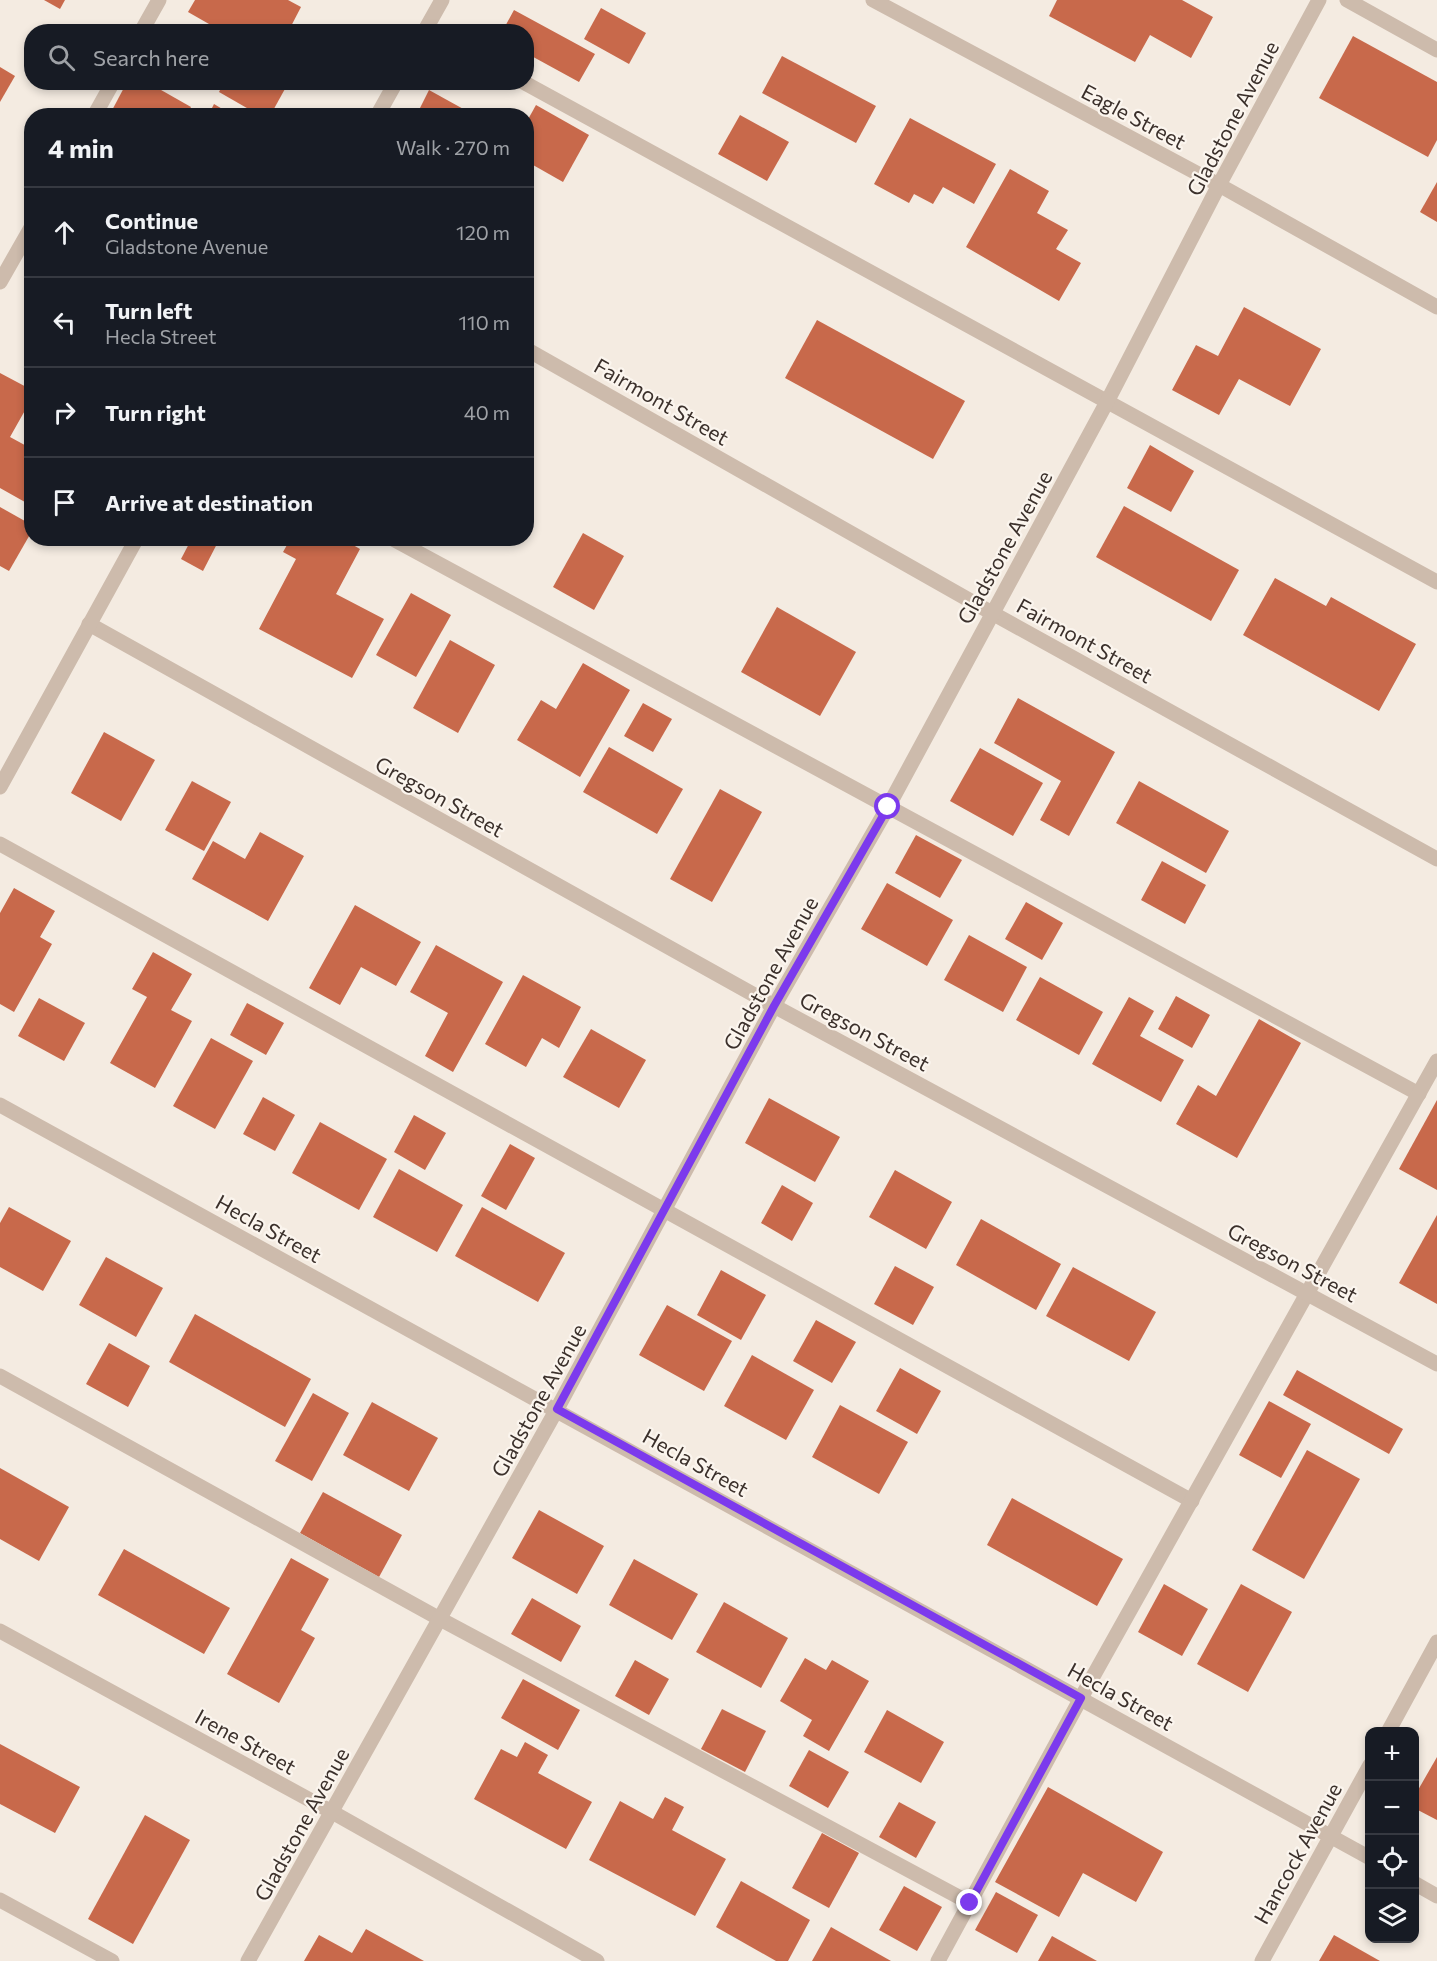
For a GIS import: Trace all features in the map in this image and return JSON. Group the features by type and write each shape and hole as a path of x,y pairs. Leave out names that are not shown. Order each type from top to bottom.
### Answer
{"street":[{"path":"146,24 159,0"},
{"path":"430,24 442,0"},
{"name":"Eagle Street","path":"873,0 1219,185 1437,307"},
{"name":"Gladstone Avenue","path":"248,1961 557,1409 774,1006 888,807 1108,400 1219,185 1319,0"},
{"path":"1347,0 1437,50"},
{"path":"534,88 1437,582"},
{"path":"98,108 109,90"},
{"path":"381,108 392,90"},
{"path":"0,282 24,240"},
{"name":"Fairmont Street","path":"534,354 992,613 1437,859"},
{"path":"0,787 133,546"},
{"path":"406,546 1419,1094"},
{"name":"Gregson Street","path":"89,624 774,1006 1437,1364"},
{"path":"0,844 666,1208 1192,1500"},
{"path":"938,1961 1081,1698 1309,1294 1437,1061"},
{"name":"Hecla Street","path":"0,1105 557,1409 1365,1855"},
{"path":"0,1376 440,1619 970,1903"},
{"name":"Irene Street","path":"0,1630 332,1812 597,1961"},
{"path":"1390,1727 1437,1642"},
{"name":"Hancock Avenue","path":"1262,1961 1365,1774"},
{"path":"1419,1886 1437,1896"},
{"path":"0,1900 112,1961"}],"building":[{"path":"44,0 65,0 60,9"},
{"path":"195,0 288,0 301,7 292,24 209,24 188,12"},
{"path":"1057,0 1182,0 1213,17 1191,58 1150,35 1135,62 1049,16"},
{"path":"601,8 646,33 629,64 584,39"},
{"path":"514,10 595,54 579,82 534,57 534,24 506,24"},
{"path":"1353,36 1437,82 1437,140 1428,157 1319,98"},
{"path":"782,56 876,106 856,143 762,93"},
{"path":"0,67 15,76 0,102"},
{"path":"123,90 161,90 191,107 190,108 113,108"},
{"path":"220,90 284,90 274,108 247,108 219,92"},
{"path":"429,90 462,108 420,108"},
{"path":"536,105 589,135 563,182 534,166 534,109"},
{"path":"740,115 789,142 767,181 718,154"},
{"path":"910,118 996,164 974,204 943,187 933,204 914,194 909,203 874,184"},
{"path":"1010,169 1049,191 1037,213 1068,230 1056,249 1081,263 1059,301 966,247"},
{"path":"1437,182 1437,222 1420,212"},
{"path":"1244,307 1321,349 1290,406 1239,379 1219,415 1172,390 1196,345 1218,356"},
{"path":"817,320 965,401 933,459 785,378"},
{"path":"0,373 24,386 24,412 10,437 24,445 24,502 0,488"},
{"path":"1150,445 1194,471 1171,512 1127,488"},
{"path":"1124,506 1239,570 1211,621 1096,557"},
{"path":"0,507 24,520 24,545 9,571 0,566"},
{"path":"583,533 624,556 594,610 553,587"},
{"path":"188,546 216,546 203,571 181,559"},
{"path":"286,546 355,546 360,549 336,594 384,619 352,678 259,629 296,559 283,552"},
{"path":"1275,578 1326,606 1331,597 1416,644 1379,711 1243,635"},
{"path":"411,593 451,615 416,677 376,655"},
{"path":"777,607 856,652 820,716 741,672"},
{"path":"450,640 495,665 458,733 413,708"},
{"path":"583,663 630,690 580,777 517,740 541,700 556,709"},
{"path":"1018,698 1115,752 1069,836 1040,820 1061,781 994,743"},
{"path":"643,703 672,719 653,752 624,736"},
{"path":"104,732 155,760 121,821 71,793"},
{"path":"609,747 683,789 657,834 583,792"},
{"path":"980,748 1043,783 1013,836 950,801"},
{"path":"192,781 231,802 204,851 165,830"},
{"path":"1139,781 1229,831 1206,873 1116,823"},
{"path":"720,789 762,812 712,902 670,879"},
{"path":"260,832 304,856 268,921 192,879 213,841 245,859"},
{"path":"916,835 962,860 940,898 895,873"},
{"path":"1162,861 1206,885 1185,924 1141,900"},
{"path":"887,883 953,920 927,966 861,929"},
{"path":"14,888 55,911 40,937 52,944 14,1012 0,1004 0,913"},
{"path":"1026,902 1063,923 1042,960 1005,939"},
{"path":"355,905 421,942 396,986 361,967 340,1005 309,988"},
{"path":"969,935 1027,967 1003,1012 944,980"},
{"path":"436,945 503,982 453,1072 425,1056 448,1013 410,992"},
{"path":"153,952 192,974 171,1010 192,1021 155,1088 110,1063 147,997 132,989"},
{"path":"523,975 581,1007 559,1048 542,1038 526,1067 485,1044"},
{"path":"1040,977 1103,1012 1079,1055 1016,1020"},
{"path":"1176,996 1210,1015 1192,1048 1158,1029"},
{"path":"1129,997 1154,1011 1140,1036 1184,1060 1161,1102 1092,1064"},
{"path":"39,998 85,1023 64,1061 18,1036"},
{"path":"247,1003 284,1023 266,1055 230,1035"},
{"path":"1259,1019 1301,1043 1237,1158 1176,1124 1198,1085 1216,1096"},
{"path":"591,1029 646,1060 619,1108 563,1077"},
{"path":"211,1038 253,1061 215,1129 173,1106"},
{"path":"263,1097 295,1115 275,1151 243,1134"},
{"path":"769,1098 840,1137 815,1182 745,1143"},
{"path":"1437,1100 1437,1190 1399,1169"},
{"path":"414,1115 446,1133 425,1170 394,1152"},
{"path":"320,1122 387,1159 359,1210 292,1173"},
{"path":"510,1144 535,1158 506,1210 481,1196"},
{"path":"399,1169 463,1205 437,1252 373,1217"},
{"path":"895,1170 952,1202 926,1249 869,1217"},
{"path":"782,1185 813,1203 792,1241 761,1223"},
{"path":"9,1207 71,1241 43,1291 0,1267 0,1223"},
{"path":"482,1207 565,1253 538,1302 455,1256"},
{"path":"1437,1215 1437,1304 1399,1283"},
{"path":"981,1219 1061,1264 1036,1310 956,1265"},
{"path":"106,1257 163,1288 136,1337 79,1305"},
{"path":"895,1266 934,1287 913,1325 874,1304"},
{"path":"1073,1267 1156,1312 1129,1361 1046,1316"},
{"path":"721,1270 766,1295 741,1340 697,1315"},
{"path":"667,1305 732,1341 704,1391 639,1355"},
{"path":"195,1314 311,1379 285,1427 169,1362"},
{"path":"816,1320 856,1342 832,1383 793,1361"},
{"path":"109,1343 150,1366 128,1407 86,1384"},
{"path":"752,1355 814,1390 786,1440 724,1406"},
{"path":"900,1368 941,1391 917,1434 876,1411"},
{"path":"1297,1370 1403,1429 1389,1454 1283,1395"},
{"path":"313,1393 349,1413 312,1481 275,1461"},
{"path":"1269,1401 1311,1424 1281,1478 1239,1455"},
{"path":"372,1402 438,1438 409,1491 343,1455"},
{"path":"840,1405 908,1442 879,1494 812,1457"},
{"path":"1307,1450 1360,1479 1304,1579 1252,1550"},
{"path":"0,1468 69,1507 39,1561 0,1539"},
{"path":"323,1492 402,1535 379,1577 300,1533"},
{"path":"1012,1498 1123,1559 1097,1606 987,1545"},
{"path":"539,1510 604,1546 577,1594 512,1558"},
{"path":"124,1549 230,1608 204,1654 98,1595"},
{"path":"291,1558 329,1579 301,1630 315,1638 279,1703 227,1674"},
{"path":"634,1559 698,1594 672,1640 609,1605"},
{"path":"1164,1584 1208,1609 1182,1656 1138,1632"},
{"path":"1241,1584 1292,1612 1248,1692 1197,1664"},
{"path":"532,1598 581,1626 561,1662 511,1634"},
{"path":"724,1602 788,1638 761,1688 696,1652"},
{"path":"805,1658 826,1670 832,1660 869,1681 829,1751 803,1736 812,1720 780,1701"},
{"path":"635,1660 669,1679 649,1715 615,1696"},
{"path":"523,1679 580,1710 558,1750 501,1718"},
{"path":"722,1709 766,1731 745,1772 701,1749"},
{"path":"887,1710 944,1742 921,1783 864,1752"},
{"path":"525,1742 548,1755 538,1773 592,1802 566,1849 474,1799 501,1749 517,1757"},
{"path":"0,1744 80,1787 55,1833 0,1804"},
{"path":"809,1750 849,1772 828,1808 789,1786"},
{"path":"1437,1757 1437,1820 1419,1811 1419,1788"},
{"path":"1048,1787 1163,1852 1136,1902 1083,1873 1059,1917 995,1882"},
{"path":"665,1797 684,1807 672,1830 726,1859 695,1916 589,1860 620,1801 653,1819"},
{"path":"899,1802 936,1822 916,1858 879,1837"},
{"path":"145,1815 190,1840 133,1944 88,1919"},
{"path":"822,1833 859,1853 829,1908 792,1888"},
{"path":"741,1881 810,1920 788,1961 776,1961 716,1927"},
{"path":"904,1886 942,1907 917,1951 879,1930"},
{"path":"996,1892 1038,1915 1017,1953 975,1930"},
{"path":"831,1927 891,1961 812,1961"},
{"path":"366,1929 424,1961 304,1961 319,1935 352,1953"},
{"path":"1334,1935 1380,1961 1319,1961"},
{"path":"1052,1936 1097,1961 1038,1961"}],"route":[{"path":"888,807 774,1006 557,1409 1081,1698 970,1903"}]}
